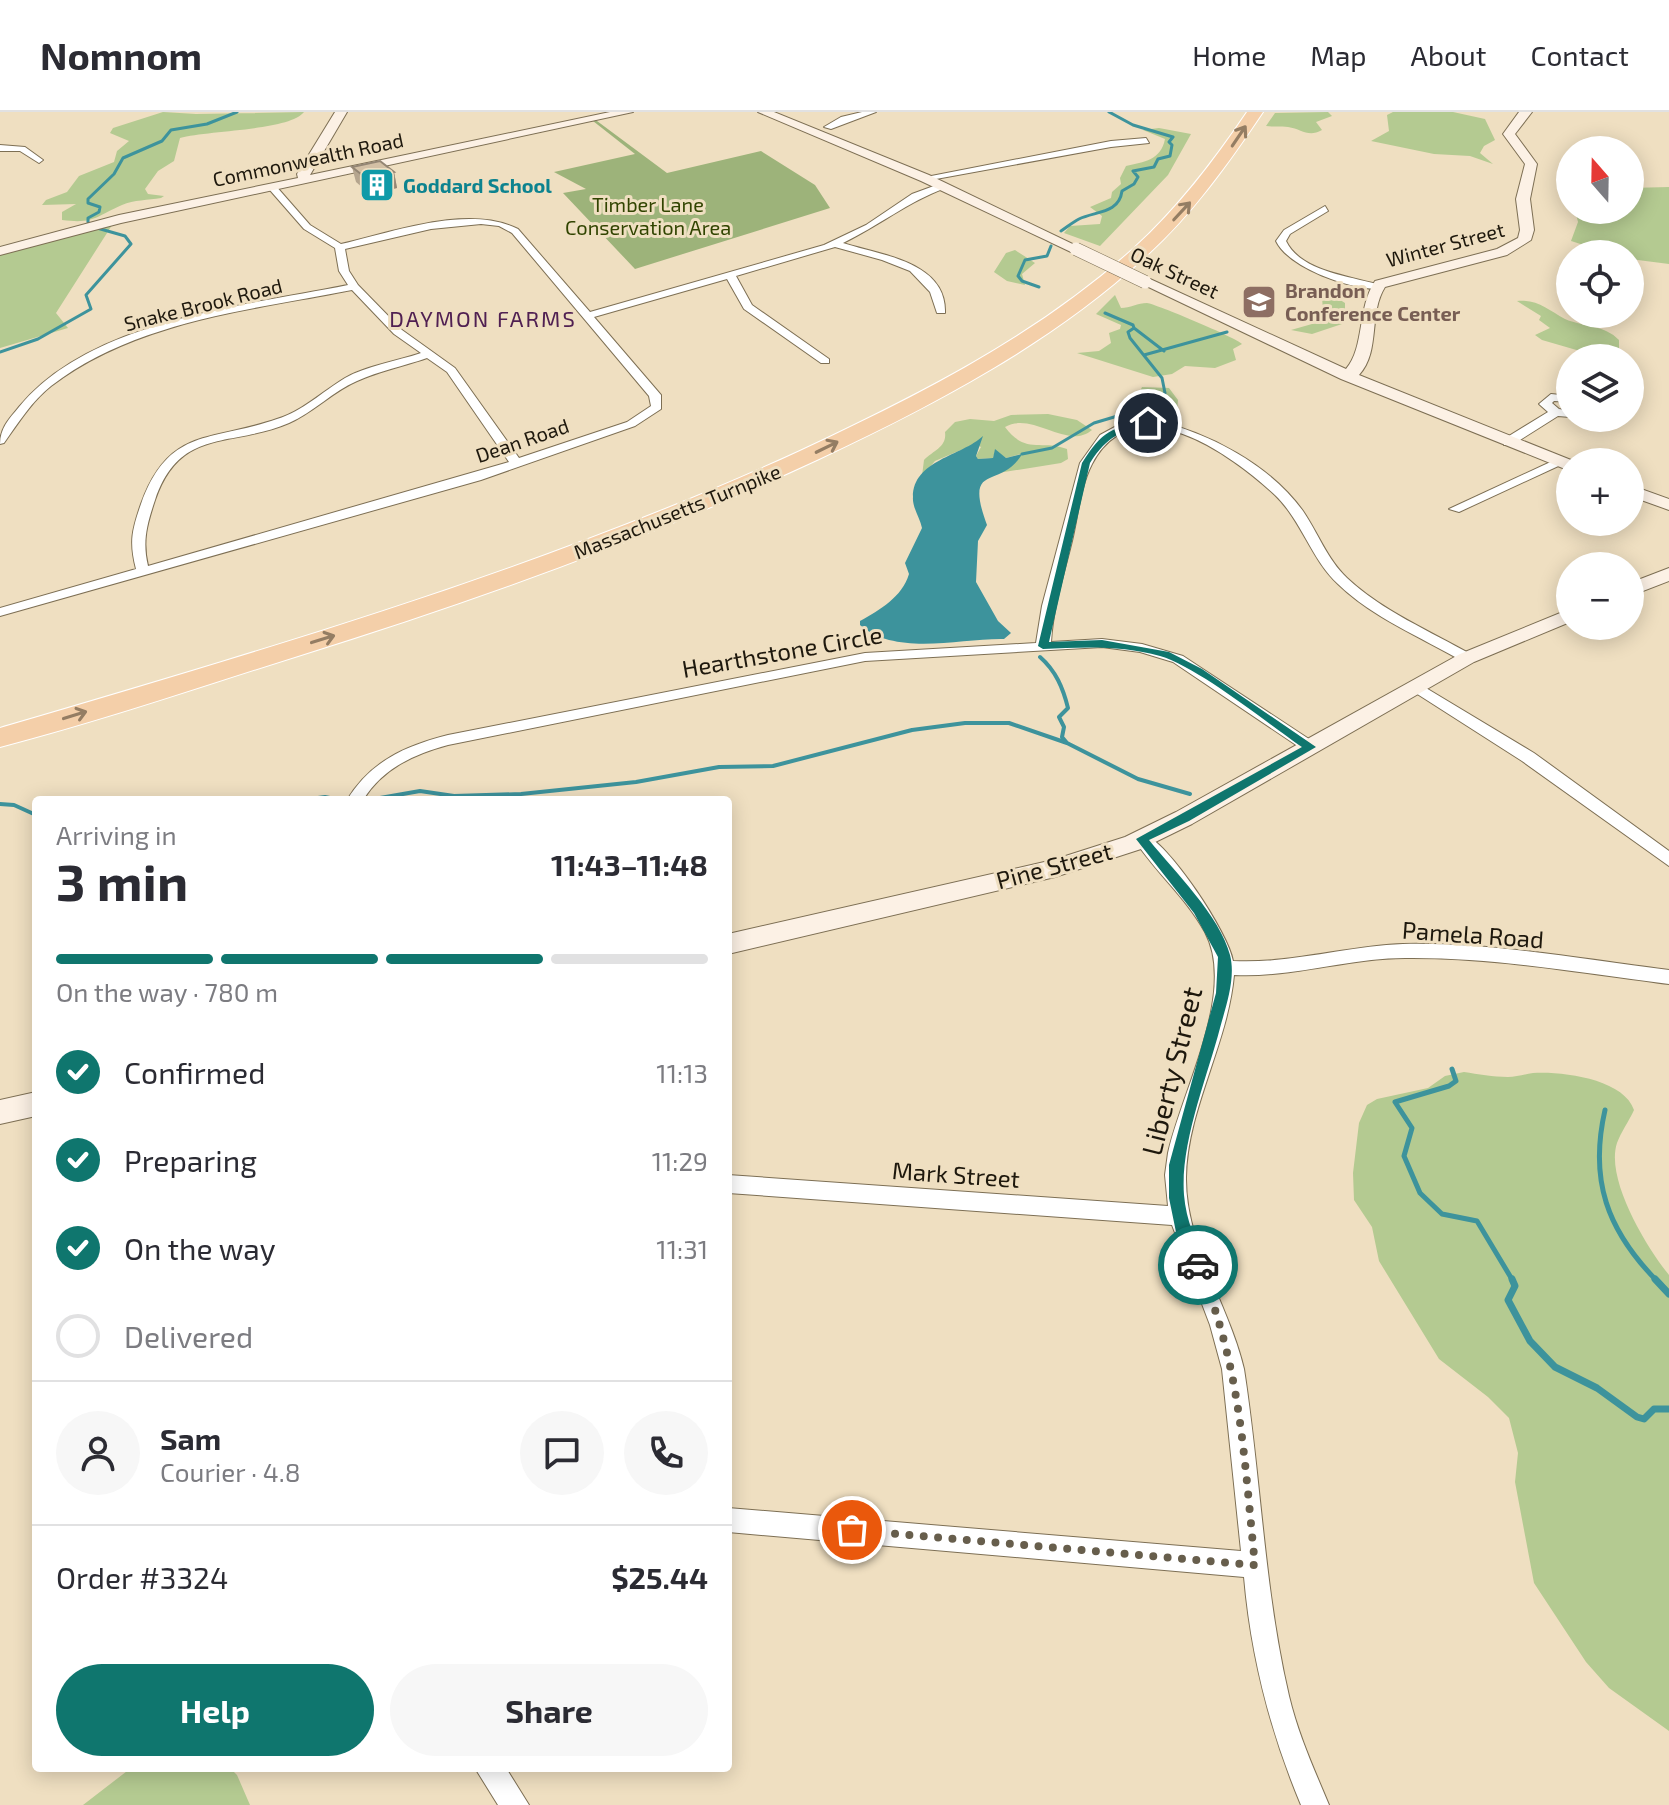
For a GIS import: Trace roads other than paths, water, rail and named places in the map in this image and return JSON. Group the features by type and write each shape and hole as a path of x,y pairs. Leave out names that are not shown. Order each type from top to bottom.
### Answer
{"highway":[{"name":"Massachusetts Turnpike","path":"0,738 361,628 525,572 726,493 865,428 1012,347 1111,277 1189,203 1255,112"},
{"name":"Massachusetts Turnpike","path":"0,716 330,617 508,558 674,495 827,427 978,347 1095,267 1172,195 1226,124"}],"main road":[{"path":"305,180 303,174 341,112"},
{"name":"Commonwealth Road","path":"0,251 119,219 627,112"},
{"name":"Oak Street","path":"764,112 925,178 1347,376 1556,461"},
{"name":"Winter Street","path":"1347,376 1355,371 1360,362 1369,306 1376,287 1389,280 1502,252 1524,240 1527,230 1523,199 1531,164 1513,146 1508,135 1511,125 1526,112"},
{"path":"1644,495 1669,505"},
{"path":"1644,584 1669,574"},
{"name":"Pine Street","path":"732,943 1055,868 1142,839 1467,658 1556,621"},
{"path":"0,1112 32,1105"}],"street":[{"path":"828,127 844,119 872,112"},
{"path":"925,178 1111,144 1146,141"},
{"path":"0,148 22,149 39,160"},
{"path":"588,316 835,244 876,223 915,196 942,186"},
{"path":"272,187 307,227 340,247 344,271 384,320 456,376 517,464"},
{"path":"1325,209 1287,232 1281,241 1284,250 1304,264 1376,287"},
{"name":"Dean Road","path":"0,612 517,464 639,420 657,407 655,395 515,231 503,222 463,221 340,247"},
{"path":"835,244 918,270 934,286 941,311"},
{"path":"729,273 748,307 825,361"},
{"name":"Snake Brook Road","path":"0,440 28,403 48,383 80,362 118,344 176,326 354,287"},
{"path":"143,571 137,546 139,528 155,482 173,456 208,439 281,422 308,409 351,379 429,354"},
{"path":"1508,442 1556,412 1545,404 1547,399 1556,399"},
{"path":"1043,646 1086,463 1097,447 1116,430 1148,423 1194,432 1272,486 1295,509 1341,580 1467,658"},
{"path":"1455,509 1556,468"},
{"name":"Hearthstone Circle","path":"358,796 368,780 387,765 418,749 448,740 865,657 1043,646 1102,643 1165,654 1198,671 1310,747"},
{"path":"1416,687 1548,771 1669,860"},
{"name":"Liberty Street","path":"1142,839 1208,923 1221,947 1226,968 1219,1008 1179,1148 1176,1182 1184,1232 1219,1318 1233,1366 1271,1685 1292,1756 1315,1805"},
{"name":"Pamela Road","path":"1226,968 1257,970 1377,953 1421,951 1669,977"},
{"name":"Mark Street","path":"732,1184 1181,1216"},
{"path":"732,1520 1255,1565"},
{"path":"492,1772 515,1805"}],"water":[{"path":"983,436 976,456 978,459 993,458 995,449 1006,458 1022,454 1004,472 982,484 979,492 987,525 978,541 976,582 998,621 1011,633 1004,639 929,644 892,641 875,635 860,625 860,621 896,596 906,582 909,574 905,563 922,528 913,501 915,485 930,467"}],"waterway":[{"path":"88,222 88,218 99,212 100,207 88,203 88,199 114,174 123,158 162,141 171,130 207,124 237,112"},
{"path":"1061,231 1079,219 1111,208 1122,191 1134,184 1138,177 1133,171 1154,167 1158,159 1170,156 1172,145 1169,142 1173,137 1133,125 1109,112"},
{"path":"0,352 38,339 91,309 86,295 131,244 125,236 97,228"},
{"path":"1039,287 1022,281 1018,276 1025,260 1047,256 1051,246"},
{"path":"1105,313 1134,328"},
{"path":"1022,454 1052,448 1094,423 1141,409 1165,393 1162,378 1130,338 1128,332 1134,328"},
{"path":"1134,328 1163,350"},
{"path":"1163,350 1227,332"},
{"path":"1144,355 1163,350"},
{"path":"1040,657 1055,674 1066,701 1068,708 1059,717 1064,727 1062,737 1067,743"},
{"path":"454,796 521,794 636,782 719,767 773,766 912,730 965,723 1009,723 1067,743"},
{"path":"1067,743 1138,779 1190,794"},
{"path":"391,796 420,791 454,796"},
{"path":"0,804 14,805 32,813"},
{"path":"1452,1069 1456,1081 1449,1086 1395,1102 1412,1128 1404,1156 1420,1193 1442,1214 1477,1221 1512,1280"},
{"path":"1605,1110 1599,1159 1606,1203 1626,1243 1657,1281"},
{"path":"1655,1279 1669,1294"},
{"path":"1512,1280 1515,1286 1508,1300 1530,1341 1555,1367 1597,1388 1637,1417 1644,1419 1654,1409 1669,1409"}],"place":[{"name":"Goddard School","path":"377,185"},
{"name":"Brandon Conference Center","path":"1259,302"}],"district":[{"name":"DAYMON FARMS","path":"483,318"}],"park label":[{"name":"Timber Lane Conservation Area","path":"648,216"}]}
